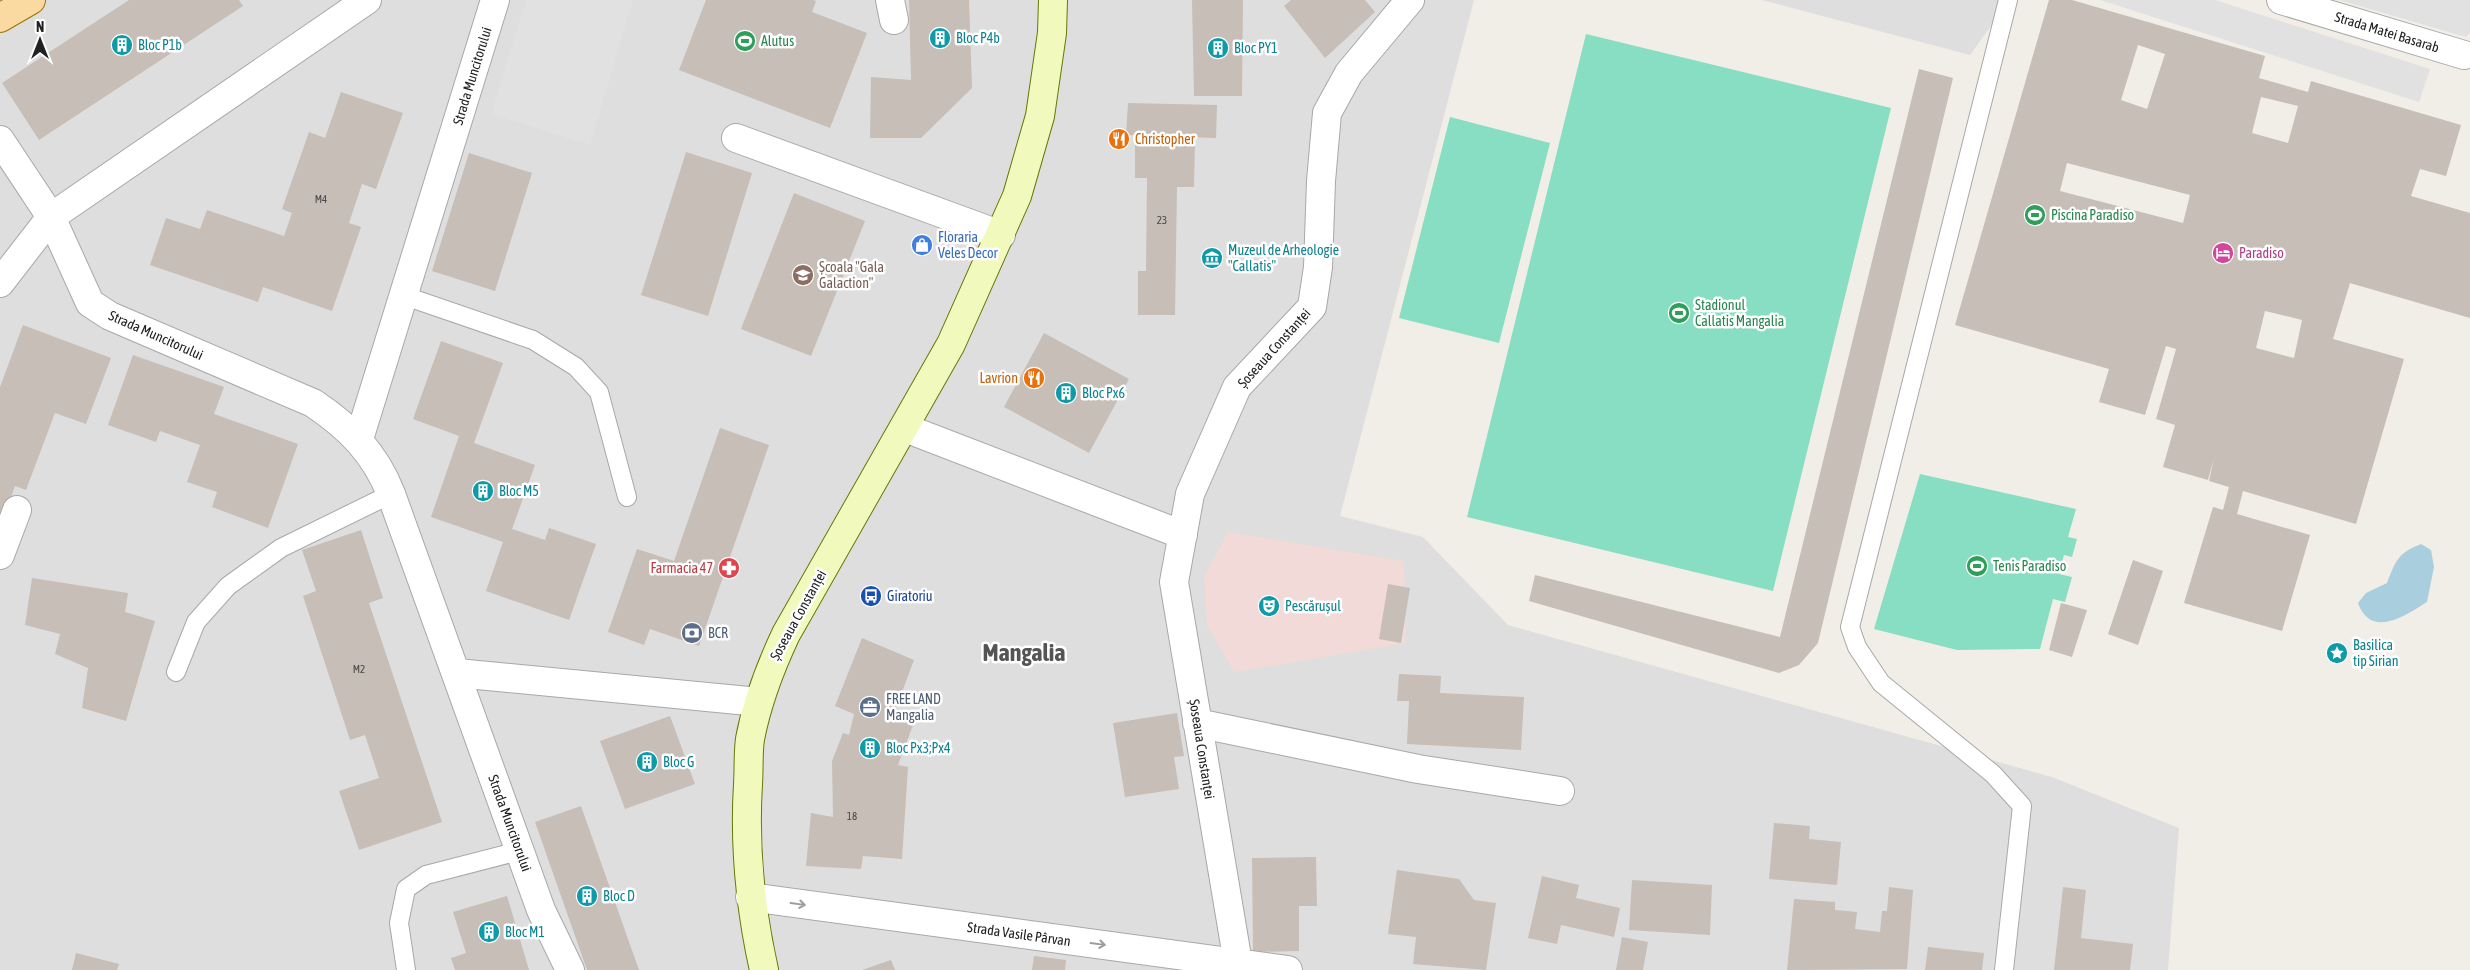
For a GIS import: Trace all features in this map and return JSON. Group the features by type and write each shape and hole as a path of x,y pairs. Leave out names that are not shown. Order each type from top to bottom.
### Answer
{"main road":[{"path":"0,18 30,0"},
{"name":"Șoseaua Constanței","path":"764,970 750,897 746,809 750,740 759,702 771,666 786,634 905,428 951,344 1001,235 1017,196 1040,116 1052,33 1054,0"}],"street":[{"path":"0,283 51,217 367,0"},
{"name":"Strada Muncitorului","path":"359,439 405,296 495,0"},
{"name":"Șoseaua Constanței","path":"1238,963 1174,582 1190,494 1237,387 1312,306 1318,267 1320,181 1327,113 1349,73 1410,0"},
{"name":"Strada Matei Basarab","path":"2280,0 2464,55"},
{"path":"736,138 1001,235"},
{"name":"Strada Muncitorului","path":"0,140 51,217 90,304 110,316 313,402 335,417 359,439 384,475 541,910 570,970"},
{"path":"905,428 1183,535"},
{"path":"0,555 17,510"},
{"path":"457,673 759,702"},
{"path":"1197,723 1418,769 1560,790"},
{"name":"Strada Vasile Pârvan","path":"750,897 1288,970"}],"lane":[{"path":"2004,970 2022,806 1993,774 1881,683 1857,647 1850,627 2008,0"},
{"path":"405,296 533,340 576,367 598,392 627,497"},
{"path":"176,672 196,622 228,586 281,548 391,494"},
{"path":"406,970 398,923 406,889 426,875 519,851"}],"shaded area":[{"path":"0,0 1474,0 1340,516 1423,537 1508,625 2052,777 2179,828 2168,970 0,970"},
{"path":"526,0 633,0 590,145 491,114"},
{"path":"1762,0 2010,0 1970,55"},
{"path":"2100,0 2215,0 2430,69 2419,102"},
{"path":"2339,0 2470,0 2470,32 2466,37"},
{"path":"1228,532 1404,561 1406,643 1234,672 1207,625 1204,577"}],"green space":[{"name":"Stadionul Callatis Mangalia","path":"1586,34 1891,108 1773,591 1467,517"},
{"path":"1450,117 1550,143 1499,343 1399,318"},
{"name":"Tenis Paradiso","path":"1920,474 2076,509 2068,537 2077,539 2072,557 2064,555 2059,574 2072,577 2065,602 2053,599 2040,649 1957,650 1874,629"}],"water":[{"path":"2421,544 2431,550 2434,567 2427,602 2399,618 2380,622 2371,620 2364,614 2358,603 2366,593 2387,583 2399,558 2407,551"}],"building":[{"name":"Bloc P1b","path":"129,0 239,0 243,6 39,140 2,83"},
{"name":"Alutus","path":"706,0 813,0 816,1 812,12 867,33 830,128 679,70"},
{"name":"Bloc P4b","path":"909,0 969,0 972,88 921,138 870,138 871,77 911,80"},
{"name":"Bloc PY1","path":"1192,0 1243,0 1242,96 1194,96"},
{"path":"1291,0 1365,0 1375,12 1325,58 1284,6"},
{"name":"Paradiso","path":"2049,0 2072,0 2265,56 2259,78 2308,92 2311,81 2461,125 2446,176 2420,169 2411,196 2470,213 2470,318 2350,283 2333,339 2404,359 2356,524 2243,491 2237,514 2310,535 2282,631 2184,603 2213,507 2223,510 2229,487 2209,481 2214,458 2208,480 2163,467 2175,425 2156,419 2176,349 2166,346 2145,415 2099,402 2109,369 1955,325","holes":["2138,45 2165,54 2147,109 2121,100","2261,97 2298,106 2288,143 2252,133","2067,163 2190,195 2183,223 2060,191","2265,311 2302,320 2294,358 2256,348"]},
{"path":"1919,69 1953,78 1818,643 1799,665 1779,673 1529,601 1535,575 1780,637"},
{"path":"341,92 403,113 376,189 362,184 349,223 361,227 332,311 263,287 258,302 150,265 166,218 200,229 207,210 284,236 292,213 282,209 309,132 325,138"},
{"path":"1128,103 1217,105 1216,138 1126,135"},
{"path":"1135,143 1195,143 1194,187 1177,187 1175,315 1138,315 1138,271 1146,271 1147,178 1135,178"},
{"path":"686,152 752,173 708,316 641,295"},
{"path":"469,153 532,173 495,291 432,271"},
{"name":"Școala \"Gala Galaction\"","path":"794,193 865,221 811,356 741,329"},
{"path":"23,325 111,358 86,424 55,413 26,490 15,486 0,528 0,387"},
{"name":"Bloc Px6","path":"1044,333 1129,379 1089,453 1004,407"},
{"name":"Bloc M5","path":"441,341 503,363 474,443 535,465 512,529 545,540 549,528 596,544 569,620 486,591 503,542 431,517 459,436 413,419"},
{"path":"133,355 224,387 214,414 298,444 268,528 212,507 217,492 187,482 200,445 160,431 156,442 108,425"},
{"path":"720,428 769,445 699,646 650,629 644,645 608,632 637,549 674,561"},
{"path":"361,530 383,598 369,603 442,822 359,850 339,791 379,778 365,735 350,740 303,596 316,591 302,550"},
{"path":"2133,560 2163,571 2138,645 2108,634"},
{"path":"32,578 128,593 125,612 155,621 126,721 82,708 88,668 55,654 60,634 25,625"},
{"path":"1388,584 1410,588 1401,643 1379,639"},
{"path":"2061,603 2087,610 2072,657 2049,650"},
{"name":"Bloc Px3;Px4","path":"862,638 914,660 896,708 916,717 898,765 908,767 902,859 863,856 861,869 806,866 811,813 833,817 832,761 843,733 849,735 854,714 835,706"},
{"path":"1399,674 1441,676 1440,693 1524,697 1521,750 1407,744 1409,701 1397,701"},
{"path":"1177,713 1184,756 1174,757 1179,789 1125,797 1113,723"},
{"name":"Bloc G","path":"670,716 695,784 625,809 600,741"},
{"name":"Bloc D","path":"581,806 639,970 587,970 535,822"},
{"path":"1774,823 1810,826 1809,839 1841,842 1837,885 1769,879"},
{"path":"1316,857 1317,906 1299,906 1299,951 1253,952 1252,858"},
{"path":"1397,870 1459,879 1474,900 1496,903 1486,970 1413,964 1416,937 1388,934"},
{"path":"1542,876 1579,885 1576,898 1620,908 1614,937 1561,925 1557,944 1528,938"},
{"path":"1632,880 1712,885 1710,935 1629,930"},
{"path":"1889,887 1913,890 1907,969 1787,970 1794,899 1835,902 1835,910 1857,912 1855,929 1880,932 1882,911 1887,911"},
{"path":"2063,887 2086,890 2081,938 2133,944 2130,970 2054,970"},
{"name":"Bloc M1","path":"507,896 529,970 455,970 451,958 466,953 453,912"},
{"path":"1622,937 1648,942 1643,970 1616,970"},
{"path":"1928,947 1984,953 1982,970 1925,970"},
{"path":"76,953 119,964 117,970 72,970"},
{"path":"1034,956 1066,960 1065,970 1032,970"},
{"path":"891,960 895,970 862,970"}],"place":[{"name":"Bloc P4b","path":"940,38"},
{"name":"Alutus","path":"745,41"},
{"name":"Bloc P1b","path":"122,45"},
{"name":"Bloc PY1","path":"1218,48"},
{"name":"Christopher","path":"1119,139"},
{"name":"Piscina Paradiso","path":"2035,215"},
{"name":"Floraria Veles Decor","path":"922,245"},
{"name":"Paradiso","path":"2223,253"},
{"name":"Muzeul de Arheologie \"Callatis\"","path":"1212,258"},
{"name":"Școala \"Gala Galaction\"","path":"803,275"},
{"name":"Stadionul Callatis Mangalia","path":"1679,313"},
{"name":"Lavrion","path":"1034,378"},
{"name":"Bloc Px6","path":"1066,393"},
{"name":"Bloc M5","path":"483,491"},
{"name":"Tenis Paradiso","path":"1977,566"},
{"name":"Farmacia 47","path":"729,568"},
{"name":"Giratoriu","path":"871,596"},
{"name":"Pescărușul","path":"1269,606"},
{"name":"BCR","path":"692,633"},
{"name":"Basilica tip Sirian","path":"2337,653"},
{"name":"FREE LAND Mangalia","path":"870,707"},
{"name":"Bloc Px3;Px4","path":"870,748"},
{"name":"Bloc G","path":"647,762"},
{"name":"Bloc D","path":"587,896"},
{"name":"Bloc M1","path":"489,932"}],"district":[{"name":"Mangalia","path":"1024,652"}]}
